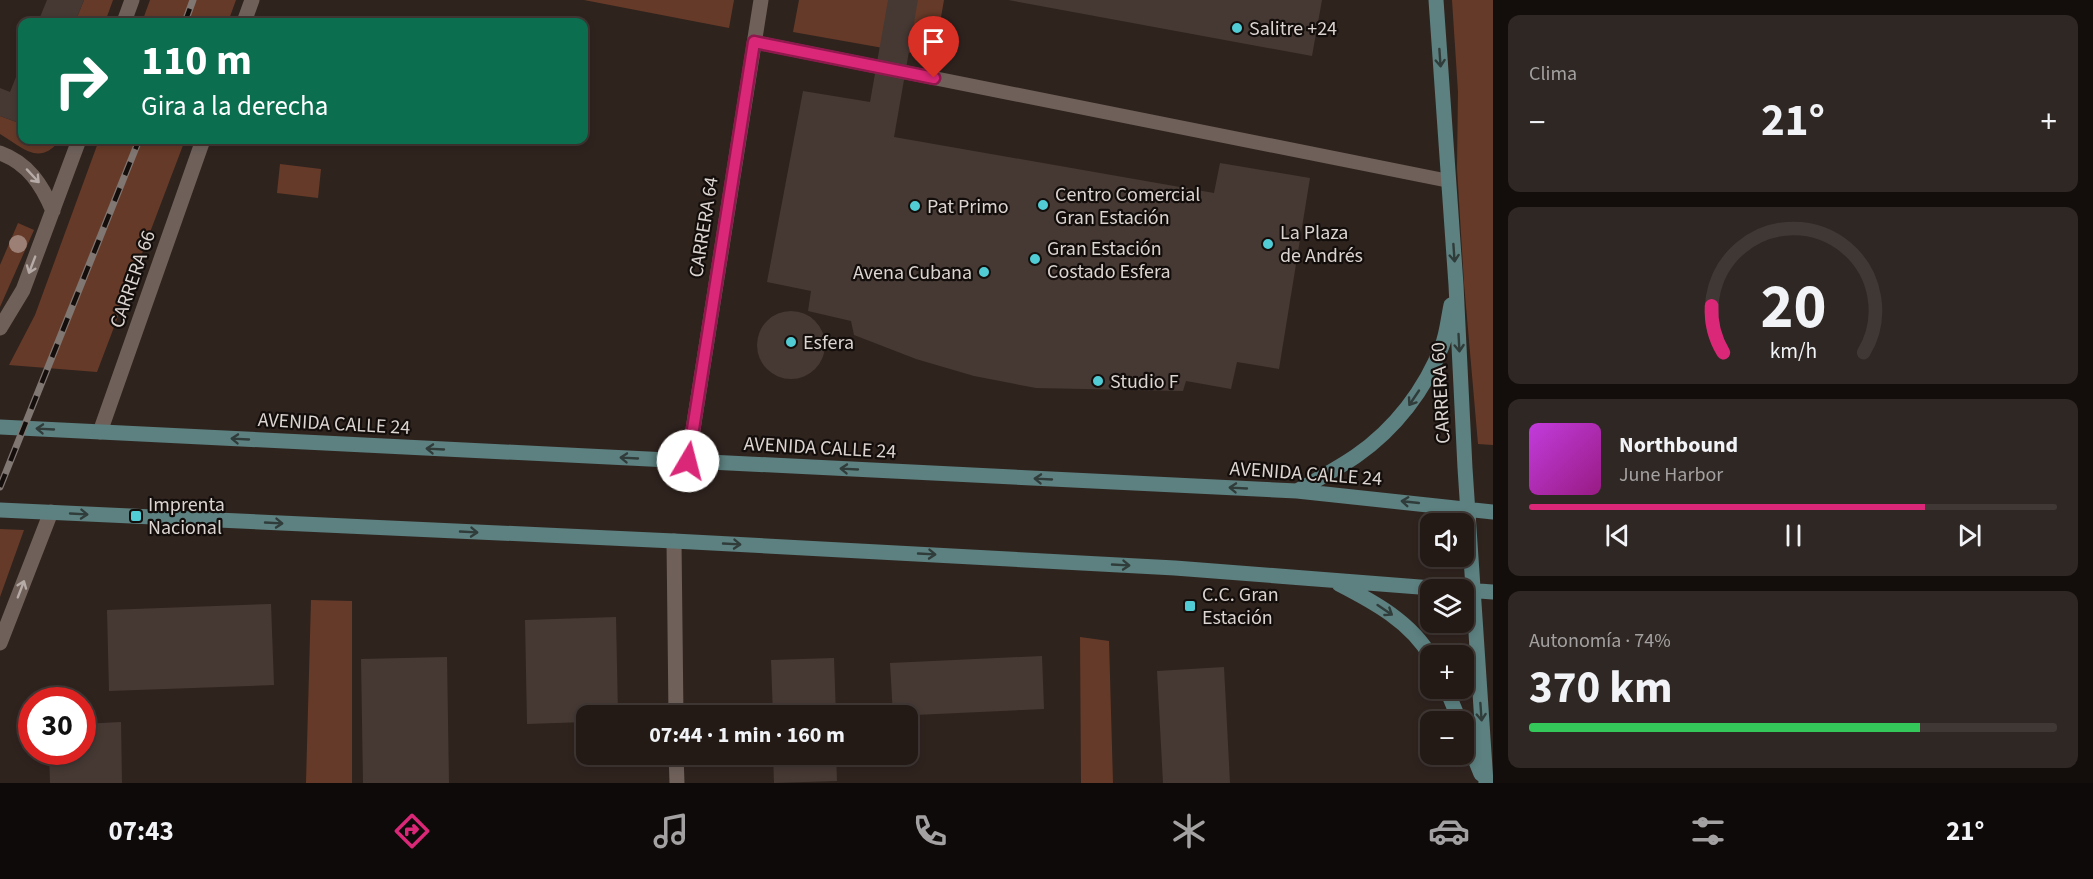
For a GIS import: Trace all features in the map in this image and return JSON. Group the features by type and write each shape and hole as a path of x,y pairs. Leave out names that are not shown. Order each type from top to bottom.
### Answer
{"main road":[{"name":"CARRERA 60","path":"1436,0 1456,285 1468,509 1469,579"},
{"path":"1297,491 1355,457 1382,436 1407,409 1427,378 1443,344 1456,285"},
{"name":"AVENIDA CALLE 24","path":"0,427 1297,491 1493,512"},
{"path":"0,510 674,541 1175,568 1420,587"},
{"path":"1334,581 1372,601 1398,619 1422,645"},
{"path":"1474,590 1493,592"},
{"name":"CARRERA 60","path":"1473,633 1485,783"},
{"path":"1474,756 1485,783"}],"street":[{"path":"125,18 132,0"},
{"path":"245,18 252,0"},
{"name":"CARRERA 64","path":"688,461 761,0"},
{"path":"0,328 23,290 78,144"},
{"name":"CARRERA 66","path":"100,432 202,144"},
{"path":"0,153 22,165 34,176 45,192 52,211"},
{"path":"0,643 51,512"},
{"path":"674,541 676,705"},
{"path":"676,765 677,783"}],"lane":[{"path":"754,42 1449,181"}],"shaded area":[{"path":"84,0 113,0 106,18 77,18"},
{"path":"150,0 236,0 229,18 143,18"},
{"path":"584,0 734,0 729,28"},
{"path":"799,0 944,0 934,57 793,32"},
{"path":"1452,0 1493,0 1493,445 1478,444 1457,168 1458,92"},
{"path":"0,116 18,123 18,144 56,144 45,152 30,152 0,134"},
{"path":"98,144 183,144 97,372 9,365 35,315"},
{"path":"280,164 321,169 318,198 277,193"},
{"path":"18,223 34,230 0,307 0,265"},
{"path":"0,529 24,530 0,597"},
{"path":"311,600 352,601 352,783 306,783"},
{"path":"1080,637 1109,641 1113,783 1081,783"}],"building":[{"path":"47,0 84,0 77,18 40,18"},
{"name":"Centro Comercial Gran Estación","path":"888,0 918,0 894,137 1214,193 1220,163 1310,178 1279,369 1237,362 1231,389 1186,381 1183,391 1036,388 974,376 916,359 854,335 851,321 808,311 811,291 767,282 803,91 870,102"},
{"name":"Salitre +24","path":"1008,0 1322,0 1312,56"},
{"path":"18,72 18,123 0,116 0,88 10,92"},
{"name":"Esfera","path":"791,311 804,314 815,321 822,332 825,345 822,358 815,369 804,376 791,379 778,376 767,369 760,358 757,345 760,332 767,321 778,314"},
{"path":"271,604 274,685 109,691 107,610"},
{"path":"616,617 618,705 576,705 576,722 527,724 525,620"},
{"path":"1042,656 1044,709 918,715 918,705 892,705 890,663"},
{"path":"447,657 449,783 363,783 361,659"},
{"path":"834,658 836,705 773,705 771,660"},
{"path":"1224,667 1230,783 1163,783 1157,671"},
{"path":"121,722 122,783 50,783 49,765 96,765 96,723"},
{"path":"773,765 836,765 837,781 774,783"}],"railway":[{"path":"186,18 193,0"},
{"path":"0,487 137,144"}],"place":[{"name":"Salitre +24","path":"1237,28"},
{"name":"Centro Comercial Gran Estación","path":"1043,205"},
{"name":"Pat Primo","path":"915,206"},
{"name":"La Plaza de Andrés","path":"1268,244"},
{"name":"Gran Estación Costado Esfera","path":"1035,259"},
{"name":"Avena Cubana","path":"984,272"},
{"name":"Esfera","path":"791,342"},
{"name":"Studio F","path":"1098,381"},
{"name":"Imprenta Nacional","path":"136,516"},
{"name":"C.C. Gran Estación","path":"1190,606"}],"route":[{"path":"688,461 754,42 934,78"}]}
